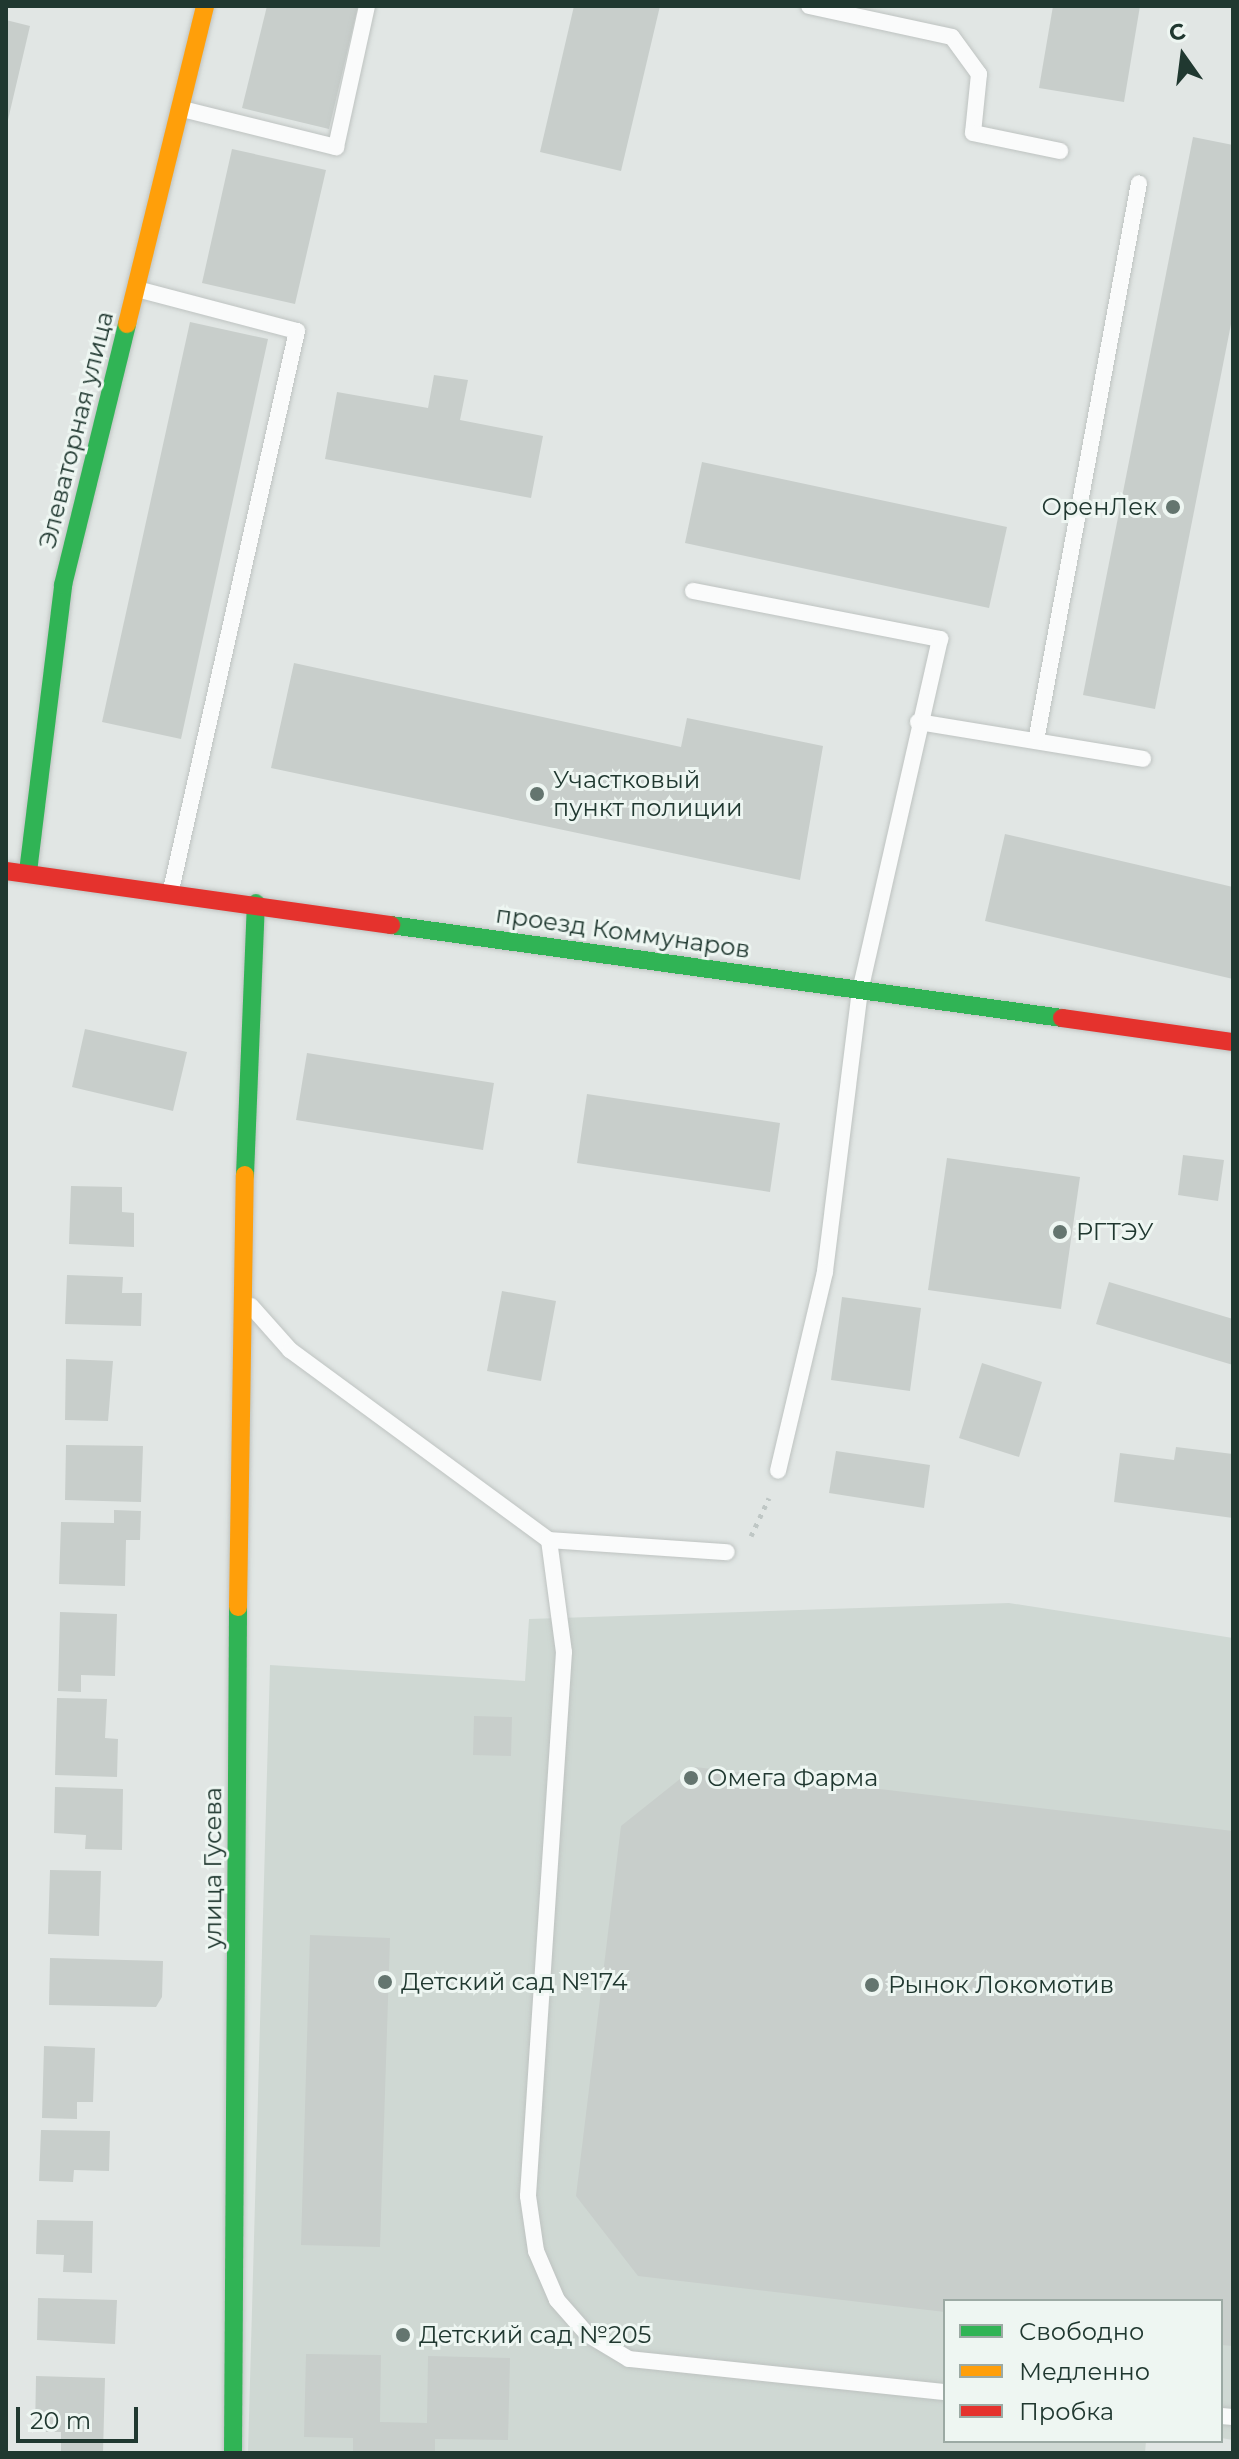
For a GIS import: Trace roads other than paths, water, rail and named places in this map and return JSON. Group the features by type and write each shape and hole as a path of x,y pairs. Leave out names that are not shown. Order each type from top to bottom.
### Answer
{"street":[{"name":"Элеваторная улица","path":"28,872 63,585 205,6"},
{"name":"проезд Коммунаров","path":"6,871 171,890 1233,1042"},
{"path":"13,890 28,872"},
{"name":"улица Гусева","path":"233,2453 240,1283 256,903"}],"lane":[{"path":"180,109 336,147 367,6"},
{"path":"809,6 952,37 979,74 973,133 1060,151"},
{"path":"1036,741 1139,183"},
{"path":"135,289 297,331 171,890"},
{"path":"693,591 940,639 918,722 860,990 825,1272 778,1471"},
{"path":"918,722 1143,759"},
{"path":"240,1283 254,1312 290,1350 549,1540 727,1552"},
{"path":"549,1540 564,1652 528,2196 536,2251 557,2300 587,2334 629,2359 943,2392"}],"place":[{"name":"ОренЛек","path":"1173,507"},
{"name":"Участковый пункт полиции","path":"537,794"},
{"name":"РГТЭУ","path":"1060,1232"},
{"name":"Омега Фарма","path":"691,1778"},
{"name":"Детский сад №174","path":"385,1982"},
{"name":"Рынок Локомотив","path":"872,1985"},
{"name":"Детский сад №205","path":"403,2335"}]}
